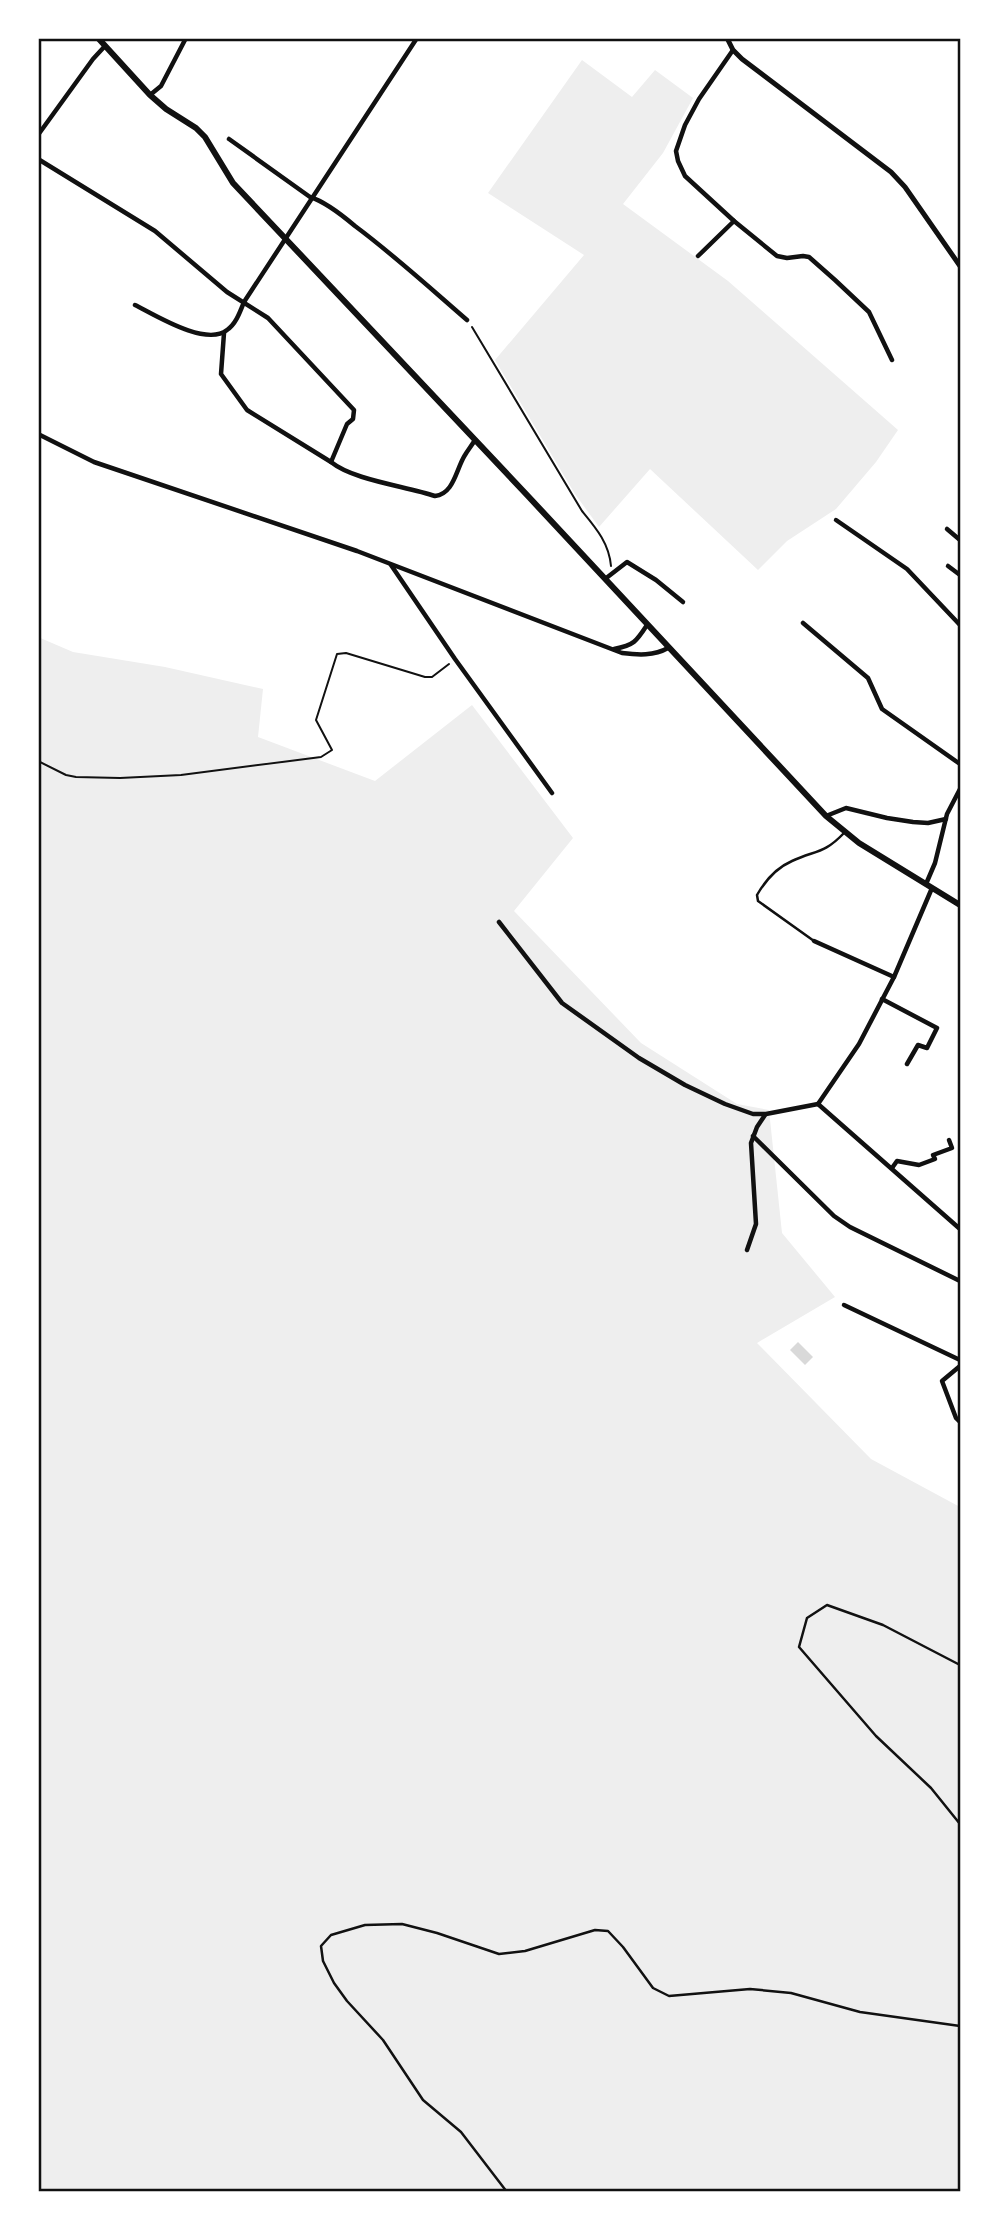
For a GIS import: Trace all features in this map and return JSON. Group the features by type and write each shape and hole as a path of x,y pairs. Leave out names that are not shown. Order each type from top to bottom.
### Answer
{"main road":[{"path":"98,38 150,95 205,137 233,183 826,816 844,832 961,905"}],"street":[{"path":"150,95 161,86 186,38"},
{"path":"135,305 187,331 213,335 225,333 233,326 244,302 417,38"},
{"path":"727,38 733,50 751,66 891,172 905,187 961,266"},
{"path":"38,135 105,46"},
{"path":"733,50 699,99 685,125 676,151 685,176 777,256 809,257 869,312 892,360"},
{"path":"229,139 349,221 467,320"},
{"path":"38,159 155,231 227,292 268,318 354,410 353,419 347,424 331,462"},
{"path":"698,256 734,221"},
{"path":"225,333 221,374 247,410 352,474 435,496 442,495 449,489 464,456 476,440"},
{"path":"38,434 94,462 390,564 622,653 659,653 668,648"},
{"path":"836,520 906,569 961,625"},
{"path":"947,529 961,540"},
{"path":"605,579 627,562 656,580 683,602"},
{"path":"390,564 552,793"},
{"path":"948,566 961,575"},
{"path":"803,623 868,678 882,709 961,764"},
{"path":"613,649 631,645 639,639 647,625"},
{"path":"499,922 562,1003 639,1058 685,1085 753,1114 818,1104 859,1044 894,977 929,886 946,819 961,789"},
{"path":"826,816 846,808 899,820 928,823 946,819"},
{"path":"814,941 894,977"},
{"path":"882,999 937,1028 927,1048 918,1045 907,1065"},
{"path":"818,1104 961,1228"},
{"path":"747,1250 756,1224 751,1143 766,1114"},
{"path":"753,1136 842,1222 961,1281"},
{"path":"892,1168 897,1160 919,1165 935,1159 933,1155 953,1148 949,1140"},
{"path":"844,1305 961,1360"},
{"path":"961,1366 942,1381 956,1418 961,1422"}],"lane":[{"path":"814,941 758,901 757,895 767,879 790,862 824,851 844,832"},
{"path":"961,1665 883,1625 827,1605 807,1618 799,1647 876,1736 931,1788 961,1824"},
{"path":"508,2192 461,2132 424,2100 383,2040 334,1983 323,1961 321,1946 331,1935 365,1925 402,1924 499,1954 525,1951 595,1930 608,1931 653,1988 669,1996 750,1989 791,1993 860,2012 961,2026"}],"path":[{"path":"467,320 582,511 604,539 613,573"},
{"path":"38,761 66,775 120,778 181,775 321,757 332,750 316,720 337,654 346,653 432,677 455,659"}],"shaded area":[{"path":"582,60 632,97 655,70 693,98 663,153 623,204 728,281 898,430 876,462 836,509 787,541 758,570 650,469 599,527 575,494 495,360 584,255 488,193"},
{"path":"38,637 73,652 165,667 263,689 258,737 375,781 472,705 573,838 514,911 641,1043 737,1104 769,1110 782,1233 835,1297 757,1343 871,1459 960,1507 960,2191 39,2191"},
{"path":"798,1342 813,1357 805,1365 790,1350"}]}
